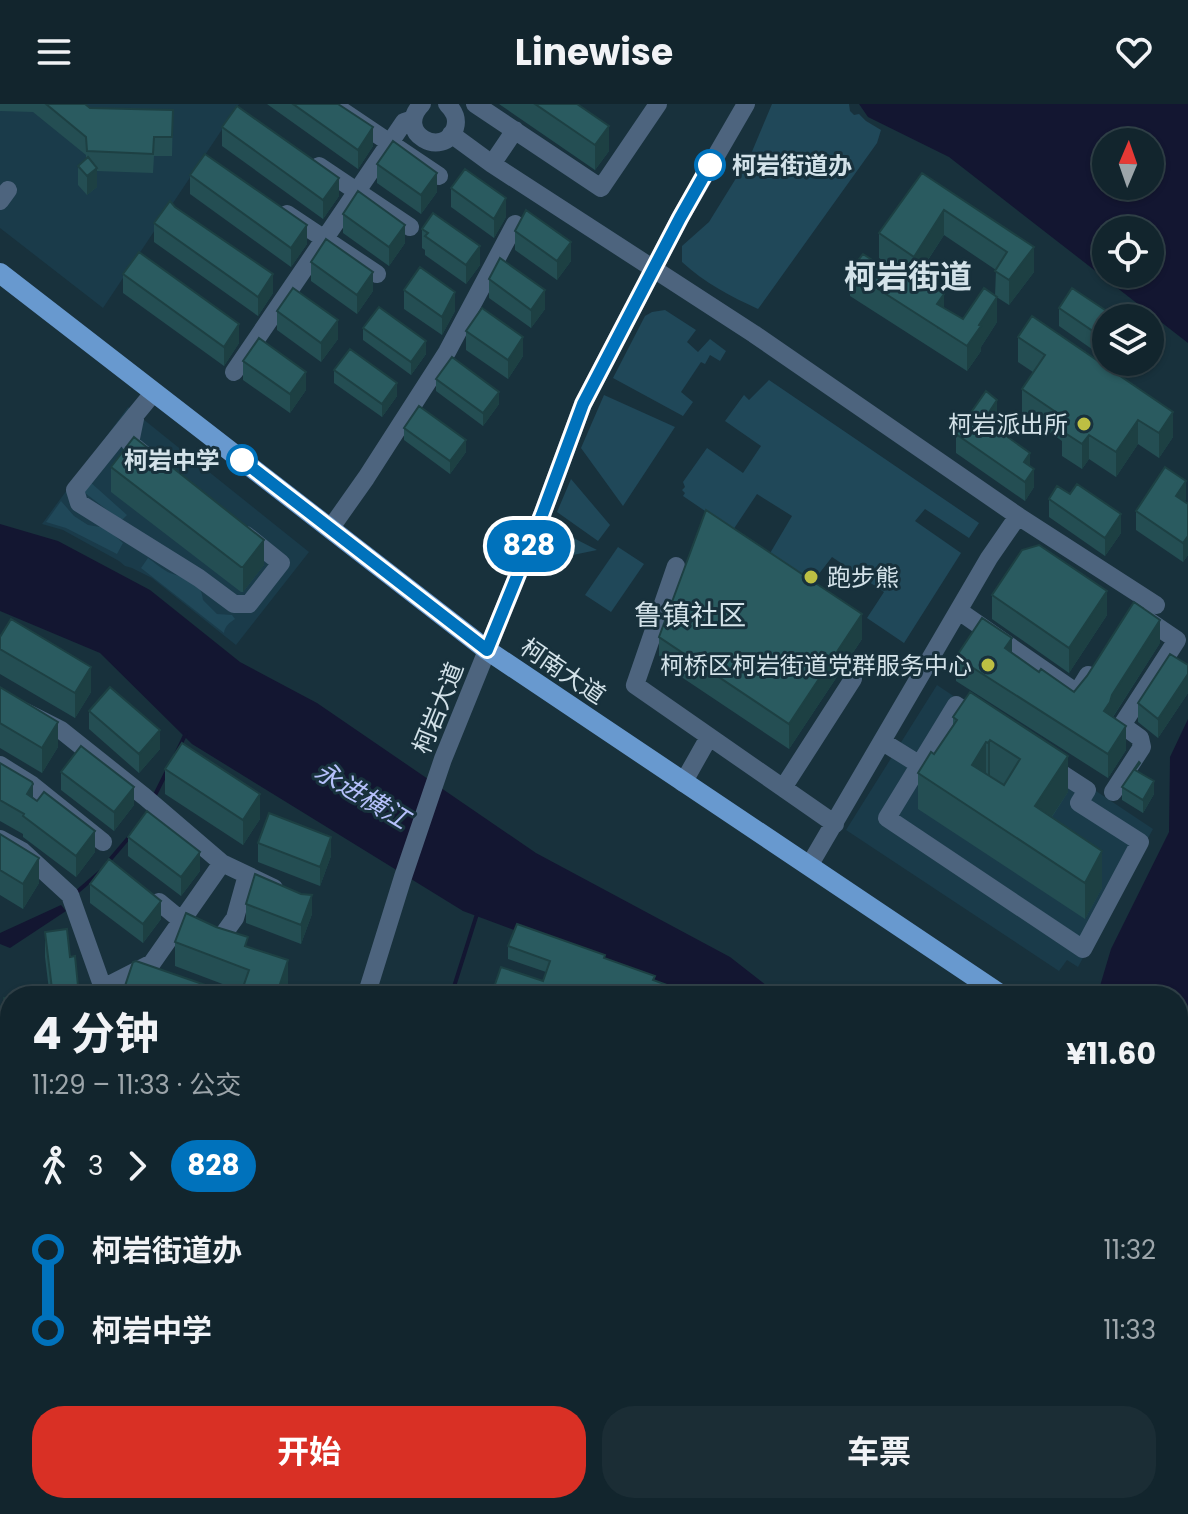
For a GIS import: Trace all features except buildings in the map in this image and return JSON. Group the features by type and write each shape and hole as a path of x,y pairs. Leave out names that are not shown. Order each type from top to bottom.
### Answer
{"main road":[{"name":"柯南大道","path":"0,273 487,650 988,986"}],"street":[{"path":"332,104 439,176"},
{"path":"418,111 416,132 426,141 440,142 451,134 456,123 454,112 447,104"},
{"path":"475,104 601,188 658,104"},
{"name":"柯岩大道","path":"369,986 443,759 542,515 583,404 680,218 746,104"},
{"path":"234,372 389,143 404,122 418,111"},
{"path":"492,164 515,130"},
{"path":"451,134 492,164 754,334 1018,516 1131,608 1177,640 1122,725 1140,738 1142,747 1113,792"},
{"path":"308,158 410,227"},
{"path":"276,206 377,274"},
{"path":"330,529 447,352 515,224"},
{"path":"154,392 75,490 79,503 199,578 234,604 249,604 281,563 235,526"},
{"path":"136,414 130,443 165,471"},
{"path":"809,866 989,558 1018,516"},
{"path":"676,566 635,685 835,824"},
{"path":"1131,608 1156,605"},
{"path":"959,611 1077,693 1100,657"},
{"path":"783,788 853,679"},
{"path":"0,699 61,730 222,863 294,897"},
{"path":"956,705 1087,790 1079,803 1140,842 1083,949 887,818 920,765 956,705"},
{"path":"683,783 709,737"},
{"path":"883,742 920,765"},
{"path":"0,765 32,785 103,842"},
{"path":"0,839 22,851 70,895 101,986"},
{"path":"113,986 152,963 222,863"},
{"path":"220,939 235,918 247,875"},
{"path":"159,902 182,921 243,946"}],"shaded area":[{"path":"0,104 239,104 103,308 0,228"},
{"path":"772,104 849,104 854,115 859,114 881,130 877,143 758,309 691,270 682,262 682,246 709,222 751,154"},
{"path":"665,310 696,330 687,342 698,352 710,339 726,351 720,361 710,355 705,364 701,362 681,392 693,402 683,416 613,378 645,316"},
{"path":"769,380 979,523 969,538 925,509 915,521 961,553 904,643 867,618 884,592 832,557 811,584 769,555 792,516 757,494 733,530 683,496 683,482 707,448 743,473 761,446 725,421 744,395 749,400"},
{"path":"604,395 675,427 623,506 581,448"},
{"path":"128,407 309,552 236,645 152,578 63,530 42,524"},
{"path":"571,479 610,525 598,541 557,512"},
{"path":"89,481 127,515 123,519 85,493 84,488"},
{"path":"61,501 74,516 88,525 106,528 123,543 117,554 66,528 46,522"},
{"path":"552,527 597,550 539,562"},
{"path":"618,547 644,564 611,612 585,595"},
{"path":"148,558 167,572 196,584 203,600 217,614 232,615 235,619 224,633 141,568"},
{"path":"937,685 1153,829 1078,967 1067,960 1059,971 846,830"}],"water":[{"path":"859,104 1188,104 1188,343 1164,324 1164,304 1138,304 1117,288 1164,288 1164,216 1092,216 1092,268 949,157 868,117"},
{"name":"永进横江","path":"0,524 58,541 150,590 240,662 317,703 536,853 730,957 767,986 663,986 463,911 192,744 100,653 0,611"},
{"path":"1188,719 1188,986 1100,986 1111,949 1169,832 1170,757"},
{"path":"61,905 66,911 10,948 0,944 0,933"}],"waterway":[{"path":"176,754 186,733"},
{"path":"154,797 166,773"},
{"path":"108,862 131,835"},
{"path":"77,892 100,872"},
{"path":"454,986 477,914"}],"bus line":[{"name":"828","path":"242,460 487,650 583,404 710,165"}],"place":[{"name":"柯岩街道办","path":"710,165"},
{"name":"柯岩派出所","path":"1084,424"},
{"name":"柯岩中学","path":"242,460"},
{"name":"跑步熊","path":"811,577"},
{"name":"柯桥区柯岩街道党群服务中心","path":"988,665"}],"district":[{"name":"柯岩街道","path":"908,276"},
{"name":"鲁镇社区","path":"690,615"}]}
